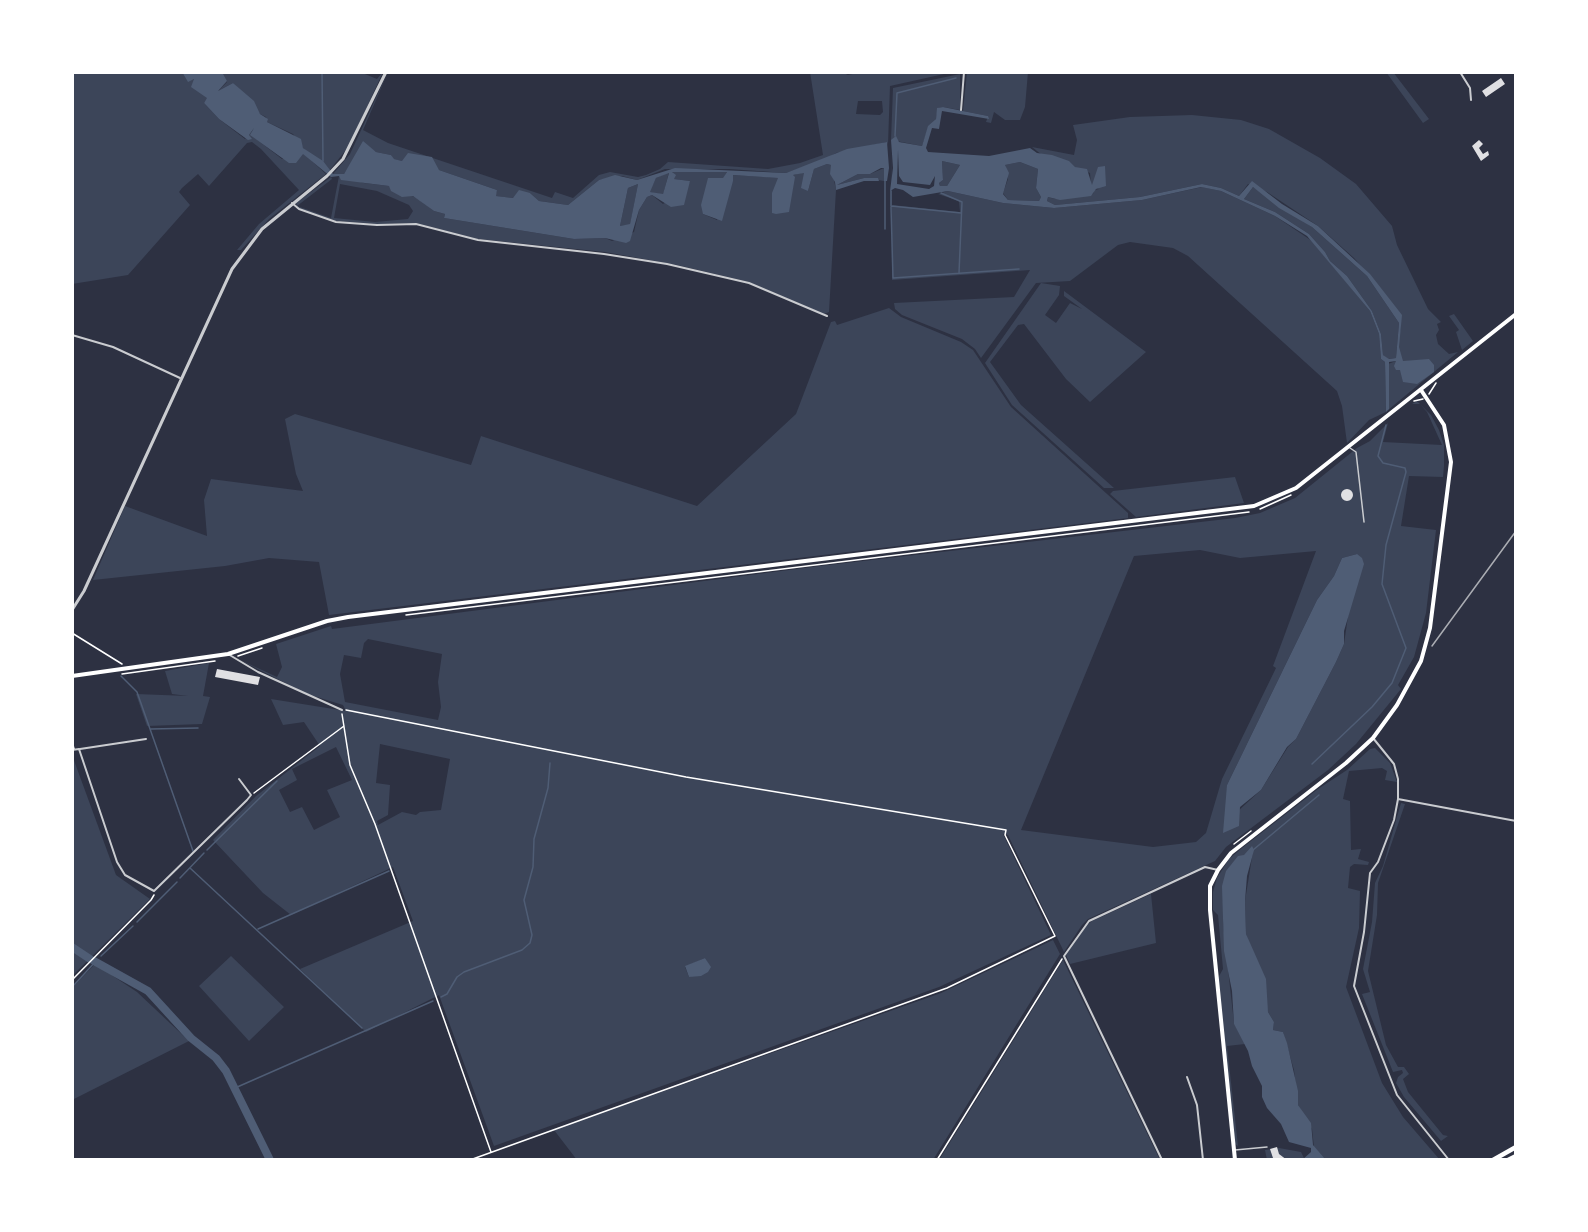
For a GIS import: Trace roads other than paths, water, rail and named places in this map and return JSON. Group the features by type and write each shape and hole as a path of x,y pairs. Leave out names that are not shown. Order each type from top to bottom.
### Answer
{"highway":[{"path":"1493,1160 1516,1147"},
{"path":"1508,1160 1516,1156"}],"main road":[{"path":"72,676 230,656 327,621 348,617 1254,506 1296,488 1516,314"},
{"path":"1235,1160 1210,910 1210,886 1218,870 1239,846 1346,763 1372,738 1389,717 1413,678 1430,628 1451,462 1444,425 1421,390"}],"street":[{"path":"72,610 84,591 180,378 235,263 257,235 337,167 352,145 386,72"},
{"path":"961,110 964,72"},
{"path":"1460,72 1470,88 1471,100"},
{"path":"292,203 299,209 336,222 377,225 416,224 478,240 604,254 667,264 749,283 827,316"},
{"path":"72,335 113,347 180,378"},
{"path":"230,656 342,710"},
{"path":"1372,738 1394,764 1398,779 1398,799 1378,862 1370,873 1364,932 1354,986 1397,1095 1449,1160"},
{"path":"72,743 73,750 79,750 146,739"},
{"path":"79,750 117,862 125,875 154,891 251,795 239,778"},
{"path":"1398,799 1516,821"},
{"path":"1162,1160 1064,956 1089,921 1205,867 1218,870"},
{"path":"1187,1077 1197,1105 1203,1160"}],"lane":[{"path":"1349,446 1356,452 1364,522"},
{"path":"1234,1150 1267,1147"}],"waterway":[{"path":"322,72 323,161"},
{"path":"895,136 897,93 956,78"},
{"path":"885,179 885,229"},
{"path":"891,191 891,206 961,213"},
{"path":"941,193 962,202 959,273"},
{"path":"891,207 893,278 1019,269"},
{"path":"1312,764 1372,707 1392,683 1406,648 1382,584 1386,545 1406,472 1405,468 1383,463 1378,456 1386,425"},
{"path":"121,676 137,692 193,851"},
{"path":"151,729 198,728"},
{"path":"441,997 447,994 457,977 464,972 522,950 530,943 532,935 524,900 533,867 534,839 548,788 550,763"},
{"path":"207,850 277,781"},
{"path":"1253,850 1319,795"},
{"path":"180,878 204,853"},
{"path":"190,868 362,1028"},
{"path":"258,929 389,871"},
{"path":"137,922 177,882"},
{"path":"101,956 133,926"},
{"path":"72,947 90,959"},
{"path":"94,961 148,991 191,1038 216,1058 226,1071 270,1160"},
{"path":"74,985 96,961"},
{"path":"235,1088 433,1001"}],"railway":[{"path":"1432,646 1516,531"}]}
